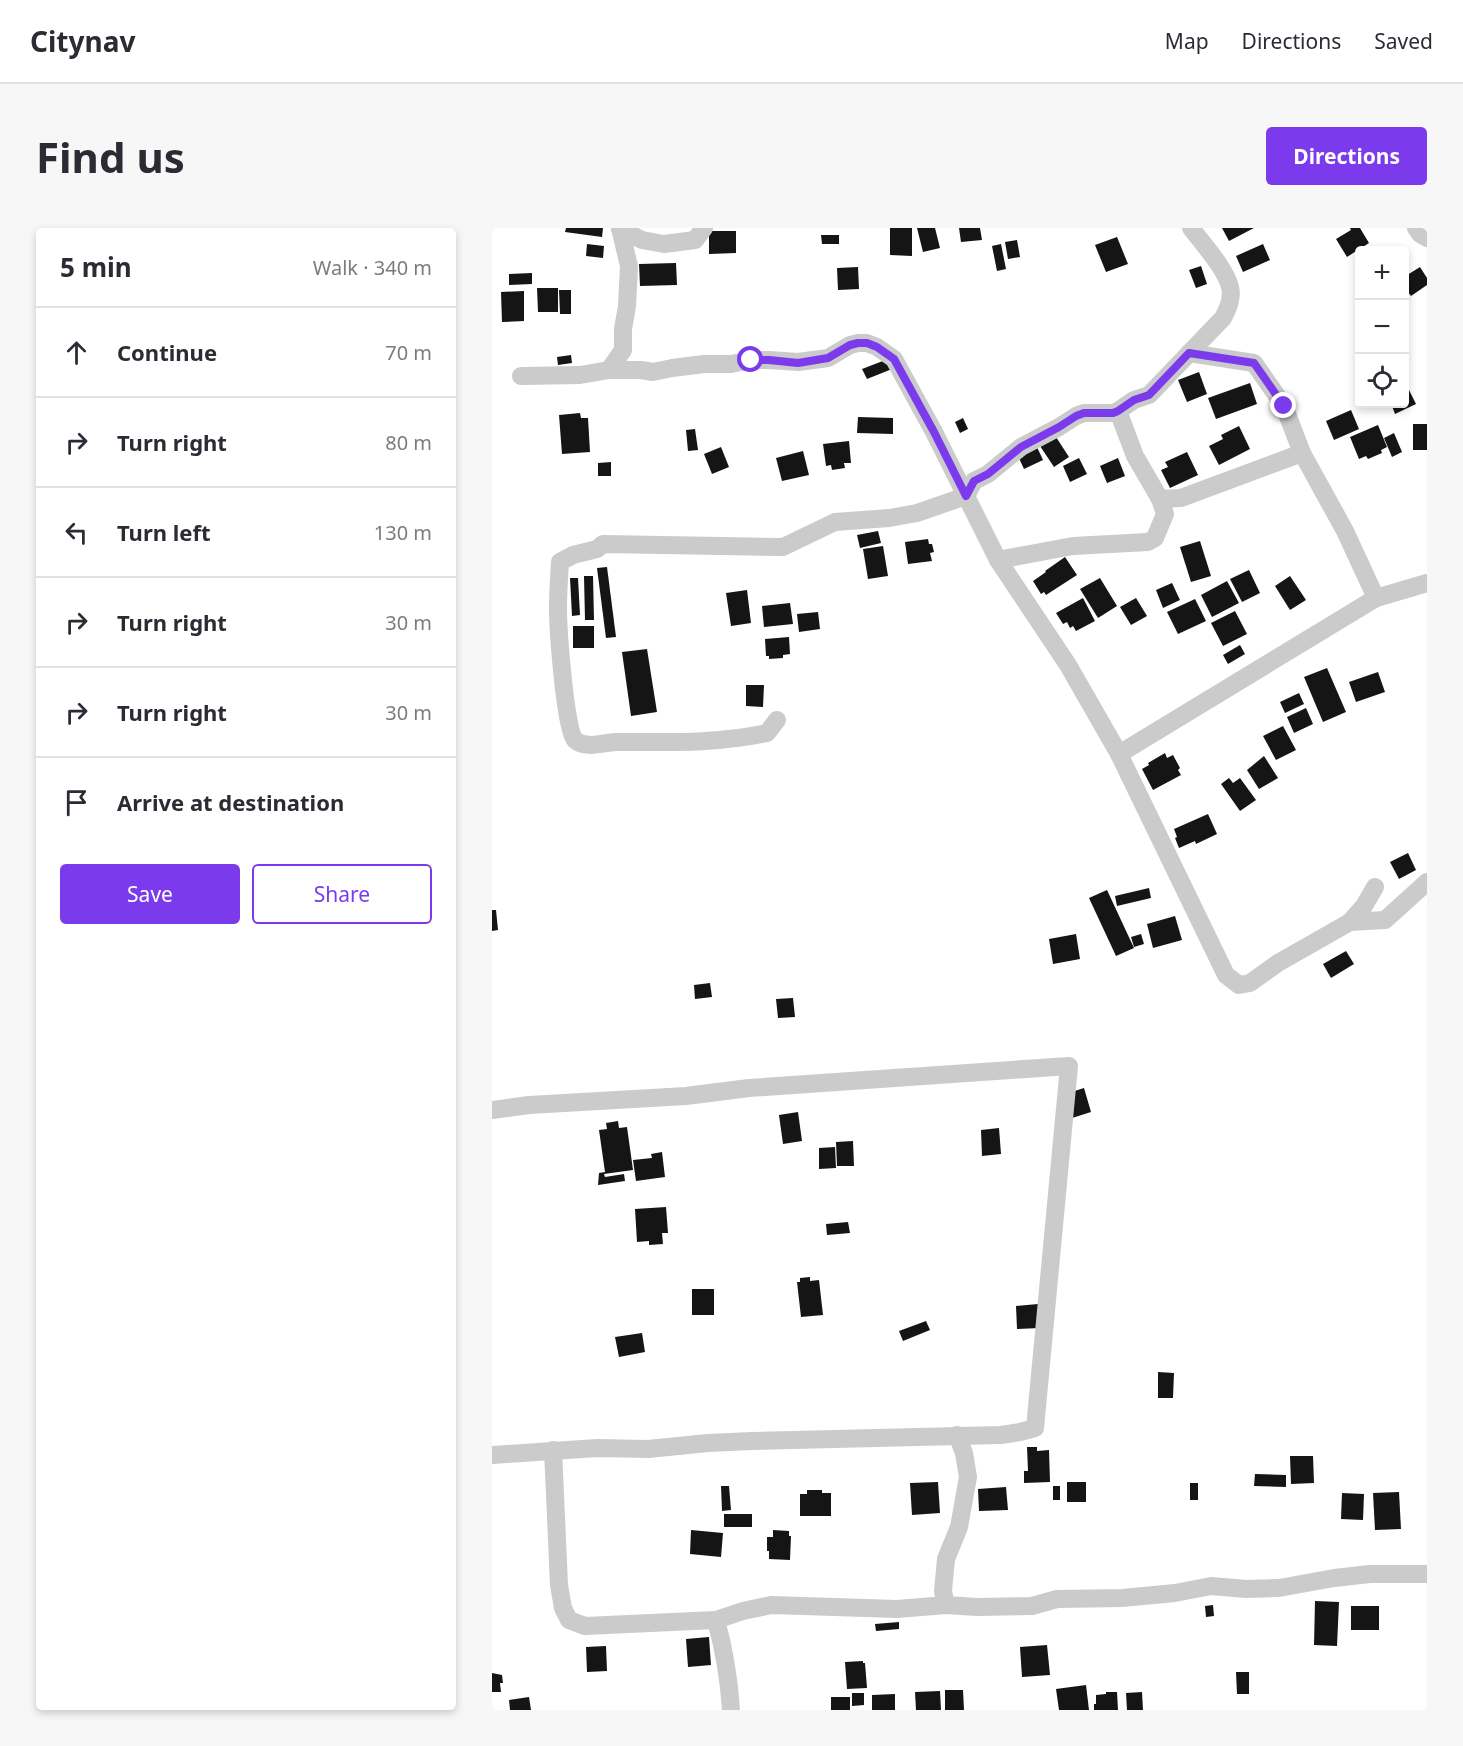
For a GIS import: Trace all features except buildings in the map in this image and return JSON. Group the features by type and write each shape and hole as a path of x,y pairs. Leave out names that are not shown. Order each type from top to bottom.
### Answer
{"street":[{"path":"620,229 642,240 664,244 695,240 704,228"},
{"path":"777,720 767,733 730,739 684,742 612,742 591,745 581,744 574,739 569,729 562,664 558,608 560,562 573,555 597,549 603,544 783,548 835,522 889,518 917,513 966,496 974,481 988,474 1021,447 1076,416 1084,413 1113,413 1134,400 1149,395 1223,318 1230,304 1230,287 1217,262 1191,228"},
{"path":"1416,228 1427,238"},
{"path":"609,370 623,350 623,329 627,306 629,266 620,229"},
{"path":"521,376 580,375 609,370 653,372 751,360 798,363 828,358 858,343 867,343 877,347 894,359 934,432 998,560 1068,665 1119,754 1226,975 1239,985 1250,983 1278,963 1350,922 1364,906 1375,887"},
{"path":"1189,353 1254,363 1284,406 1302,453 1345,531 1376,598"},
{"path":"998,560 1073,546 1148,542 1155,538 1165,514 1160,499 1135,456 1118,411"},
{"path":"1160,499 1181,498 1302,453"},
{"path":"1119,754 1376,598 1427,583"},
{"path":"1350,922 1385,920 1427,882"},
{"path":"492,1110 529,1105 686,1096 749,1088 1069,1066 1035,1428 1001,1435 708,1443 648,1449 597,1448 492,1455"},
{"path":"946,1605 944,1591 946,1559 959,1527 968,1477 964,1453 957,1436"},
{"path":"553,1450 559,1585 563,1608 569,1620 585,1626 716,1620 771,1605 897,1609 946,1605 1032,1606 1057,1599 1122,1598 1174,1593 1211,1586 1246,1589 1279,1588 1370,1574 1427,1574"},
{"path":"716,1620 724,1654 731,1710"}],"route":[{"path":"751,360 798,363 828,358 858,343 867,343 885,352 894,359 966,496 974,481 988,474 1021,447 1076,416 1084,413 1113,413 1134,400 1149,395 1189,353 1254,363 1284,406"}]}
